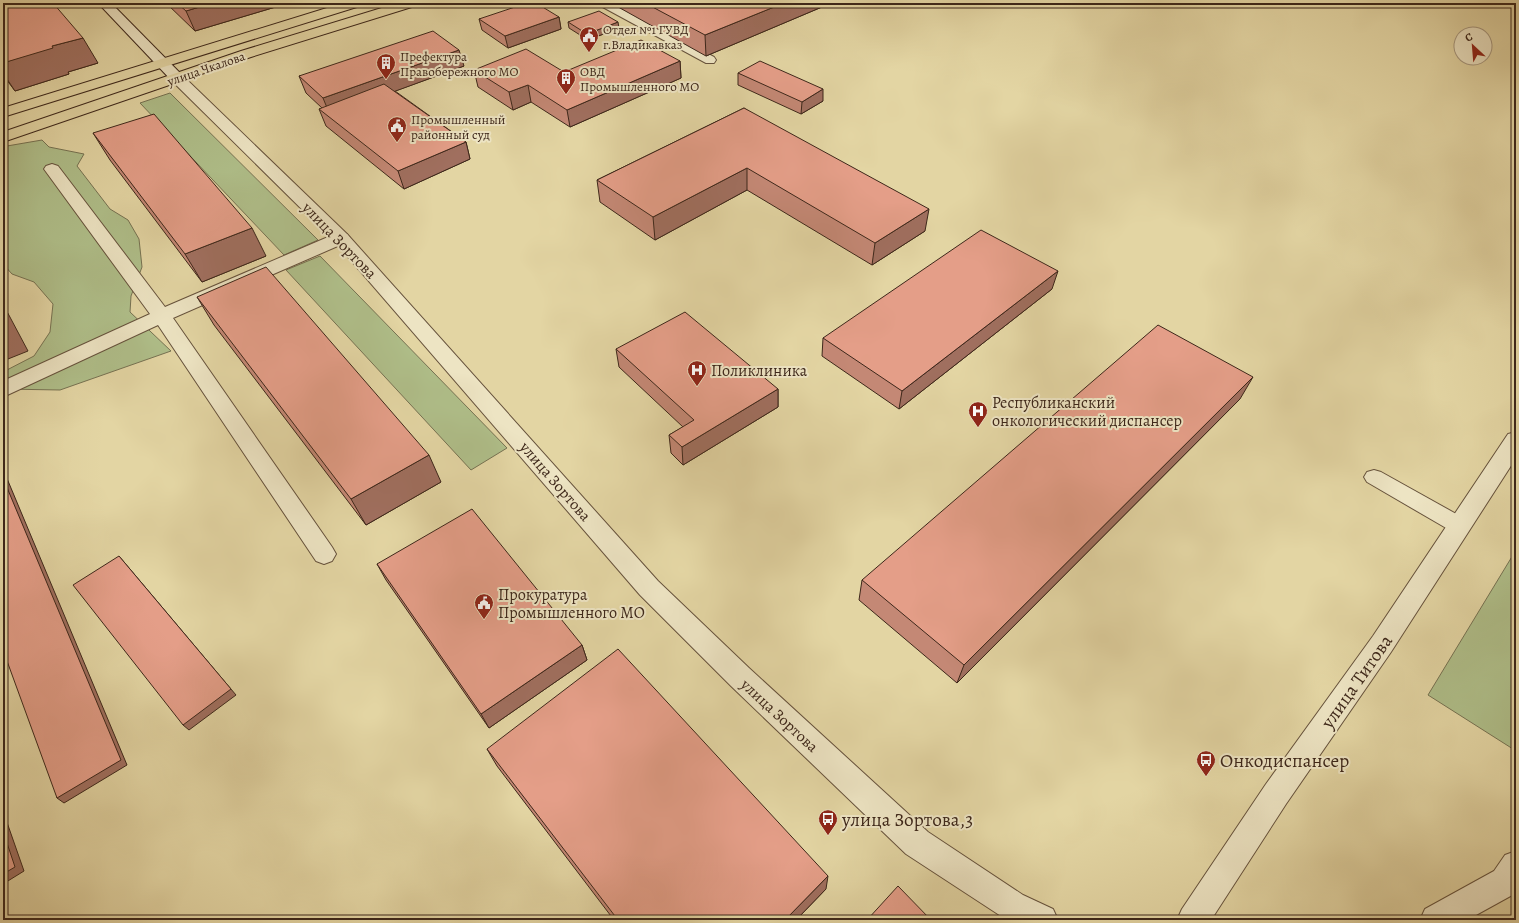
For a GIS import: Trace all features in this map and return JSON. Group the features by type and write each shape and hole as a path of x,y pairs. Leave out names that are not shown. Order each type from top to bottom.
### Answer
{"main road":[{"name":"улица Чкалова","path":"3,137 170,70 356,3"},
{"name":"улица Чкалова","path":"3,113 170,70 246,54 411,3"}],"street":[{"name":"улица Зортова","path":"104,3 341,238 649,588 728,666 917,843 1012,906 1042,920"},
{"path":"52,169 162,316 324,554"},
{"path":"3,390 162,316 341,238"},
{"name":"улица Титова","path":"1193,920 1276,794 1382,644 1516,440"},
{"path":"1436,920 1506,882 1516,866"}],"lane":[{"path":"603,3 710,60"},
{"path":"1374,477 1460,526"}],"green space":[{"path":"170,93 318,240 284,255 140,103"},
{"path":"42,140 49,147 84,154 77,166 110,209 128,220 139,239 142,267 131,296 130,312 171,351 60,390 3,389 3,372 34,356 50,332 53,304 34,282 12,274 3,264 3,149 7,146"},
{"path":"320,256 507,448 471,470 286,270"},
{"path":"1516,550 1516,743 1513,749 1428,695"}],"building":[{"path":"3,3 53,3 83,38 52,46 53,48 3,63"},
{"path":"177,3 213,3 186,11"},
{"path":"527,3 536,3 559,17 505,36 479,19"},
{"path":"645,3 784,3 705,35"},
{"path":"599,11 618,22 587,34 568,22"},
{"path":"433,31 459,50 323,98 299,76"},
{"path":"641,40 680,61 567,110 528,85 509,92 474,70 526,49 564,72"},
{"path":"760,61 823,89 802,102 738,73"},
{"name":"Промышленный районный суд","path":"384,84 466,142 398,171 319,109"},
{"path":"744,108 929,209 875,243 747,168 653,217 597,180"},
{"path":"154,114 252,228 185,254 93,133"},
{"path":"981,230 1058,271 902,391 823,338"},
{"path":"266,267 429,455 351,499 197,297"},
{"name":"Поликлиника","path":"685,312 778,389 682,447 669,435 694,420 616,349"},
{"path":"1158,325 1253,377 964,665 862,580"},
{"path":"3,478 121,760 57,798 3,650"},
{"name":"Прокуратура Промышленного МО","path":"472,509 582,645 481,714 377,564"},
{"path":"119,556 231,689 183,725 73,585"},
{"path":"618,649 828,876 785,920 618,920 487,749"},
{"path":"3,831 15,867 3,874"},
{"path":"898,886 931,920 867,920"}],"place":[{"name":"Отдел №1 ГУВД г.Владикавказ","path":"589,53"},
{"name":"Префектура Правобережного МО","path":"386,80"},
{"name":"ОВД Промышленного МО","path":"566,95"},
{"name":"Промышленный районный суд","path":"397,143"},
{"name":"Поликлиника","path":"697,387"},
{"name":"Республиканский онкологический диспансер","path":"978,428"},
{"name":"Прокуратура Промышленного МО","path":"484,620"},
{"name":"Онкодиспансер","path":"1206,777"},
{"name":"улица Зортова,3","path":"828,836"}]}
